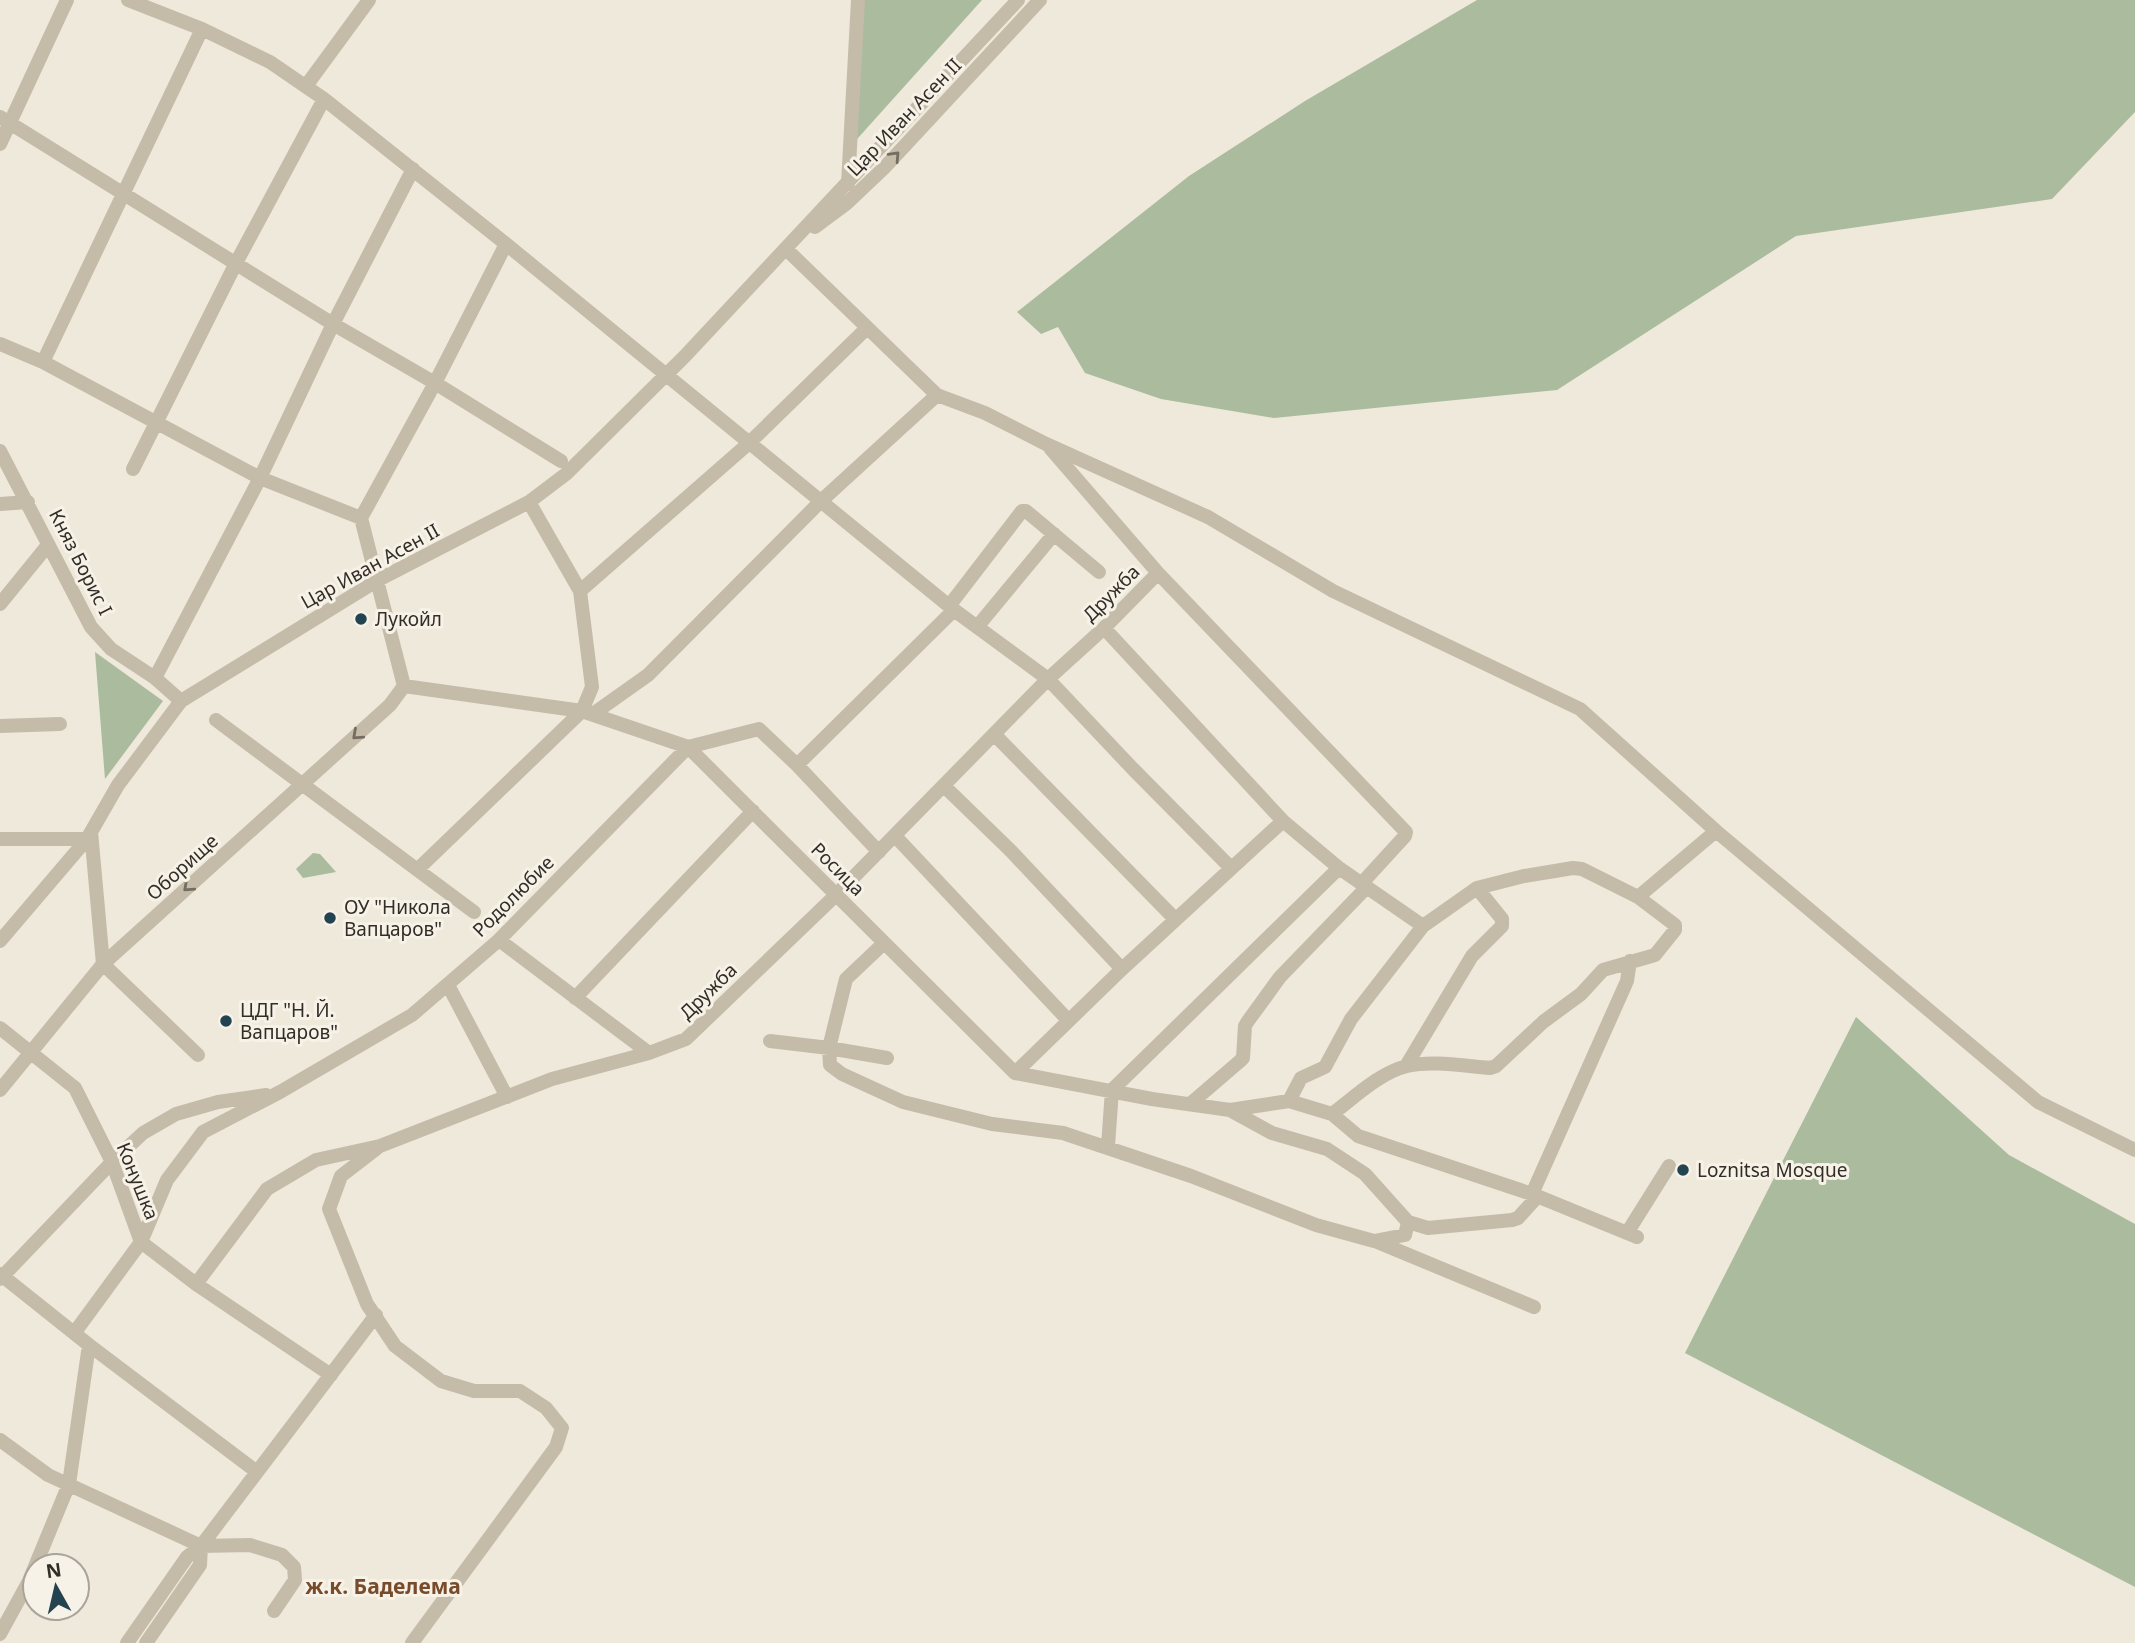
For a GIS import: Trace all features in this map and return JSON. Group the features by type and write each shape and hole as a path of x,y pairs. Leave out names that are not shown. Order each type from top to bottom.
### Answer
{"street":[{"path":"0,144 5,120 67,0"},
{"path":"128,0 202,29 271,62 324,99 413,169 951,608 1048,680 1231,868"},
{"path":"306,86 369,0"},
{"path":"846,204 858,0"},
{"name":"Цар Иван Асен II","path":"0,941 89,836 118,785 181,701 378,580 529,502 566,474 667,375 1018,0"},
{"name":"Цар Иван Асен II","path":"786,249 846,204 884,168 1040,0"},
{"path":"43,362 202,29"},
{"path":"133,469 236,263 324,99"},
{"path":"5,120 333,324 561,461"},
{"path":"155,678 260,478 333,324 413,169"},
{"path":"404,686 361,518 435,383 506,244"},
{"path":"786,249 937,395 985,413 1046,444 1208,517 1334,591 1580,709 1716,831 2038,1102 2135,1150"},
{"path":"580,591 748,444 867,328"},
{"path":"0,344 43,362 260,478 361,518"},
{"path":"418,869 588,712 648,675 821,501 937,395"},
{"path":"1046,444 1158,573 1406,832 1364,885 1280,977 1256,1010 1245,1026 1240,1062 1190,1104"},
{"name":"Княз Борис I","path":"0,451 91,626 111,649 155,678 181,701"},
{"path":"0,503 28,502"},
{"path":"529,502 580,591 592,687 588,712"},
{"path":"797,765 951,608 1022,511 1026,511 1098,572"},
{"path":"977,627 1054,534"},
{"path":"0,604 48,545"},
{"name":"Дружба","path":"196,1284 267,1189 316,1160 380,1146 552,1079 649,1053 686,1039 837,894 1048,680 1158,573"},
{"path":"1104,628 1283,821 1339,868 1423,926"},
{"name":"Росица","path":"404,686 588,712 688,747 1015,1073"},
{"name":"Оборище","path":"0,1090 103,964 390,705 404,686"},
{"path":"216,720 474,912"},
{"path":"0,726 60,724"},
{"path":"688,747 759,729 879,852"},
{"path":"994,734 1175,919"},
{"name":"Родолюбие","path":"75,1332 142,1242 167,1180 204,1132 280,1093 412,1015 499,940 688,747"},
{"path":"944,786 1011,851 1122,969"},
{"path":"575,998 753,811"},
{"path":"1015,1073 1175,919 1283,821"},
{"path":"1638,897 1716,831"},
{"path":"0,839 89,836 103,964 198,1055"},
{"path":"895,836 1068,1020"},
{"path":"1108,1146 1112,1090 1339,868"},
{"path":"1289,1101 1301,1078 1325,1067 1357,1009 1423,926 1477,888 1524,876 1582,869 1638,897 1675,925 1675,930 1659,952 1604,970 1581,994 1544,1022 1496,1066 1406,1066 1380,1078 1332,1114"},
{"path":"1406,1066 1472,956 1502,926 1502,919 1477,888"},
{"path":"499,940 649,1053"},
{"path":"884,943 846,979 830,1048 830,1065 842,1074 903,1101 992,1125 1063,1133 1108,1146 1316,1224 1374,1241 1534,1307"},
{"path":"1374,1241 1406,1228 1518,1218 1535,1195 1627,981 1630,961"},
{"path":"448,985 507,1097"},
{"name":"Конушка","path":"0,1028 75,1088 112,1162 142,1242 196,1284 331,1375"},
{"path":"770,1041 887,1058"},
{"path":"1015,1073 1230,1110 1289,1101 1332,1114 1358,1136 1535,1195 1632,1235 1669,1166"},
{"path":"257,1472 1,1276 143,1133 176,1114 218,1102 280,1093"},
{"path":"1230,1110 1272,1133 1327,1149 1366,1174 1406,1228 1410,1256"},
{"path":"380,1146 341,1176 329,1209 367,1304 395,1346 441,1381 474,1391 520,1391 546,1408 562,1427 556,1447 412,1643"},
{"path":"127,1643 187,1557 201,1546 376,1315"},
{"path":"0,1634 29,1581 69,1484 89,1345"},
{"path":"0,1440 48,1475 201,1546 250,1545 282,1555 294,1567 295,1580 274,1611"},
{"path":"146,1643 200,1565 201,1546"}],"green space":[{"path":"859,0 982,0 849,148"},
{"path":"1477,0 2135,0 2135,112 2052,199 1796,236 1557,390 1274,418 1161,399 1085,373 1058,327 1041,334 1017,312 1189,176 1305,101"},
{"path":"95,652 163,701 105,779"},
{"path":"313,853 320,854 336,872 303,878 296,869"},
{"path":"1856,1017 2009,1155 2135,1224 2135,1587 1685,1353"}],"place":[{"name":"Лукойл","path":"361,619"},
{"name":"ОУ \"Никола Вапцаров\"","path":"330,918"},
{"name":"ЦДГ \"Н. Й. Вапцаров\"","path":"226,1021"},
{"name":"Loznitsa Mosque","path":"1683,1170"}],"district":[{"name":"ж.к. Баделема","path":"383,1586"}]}
